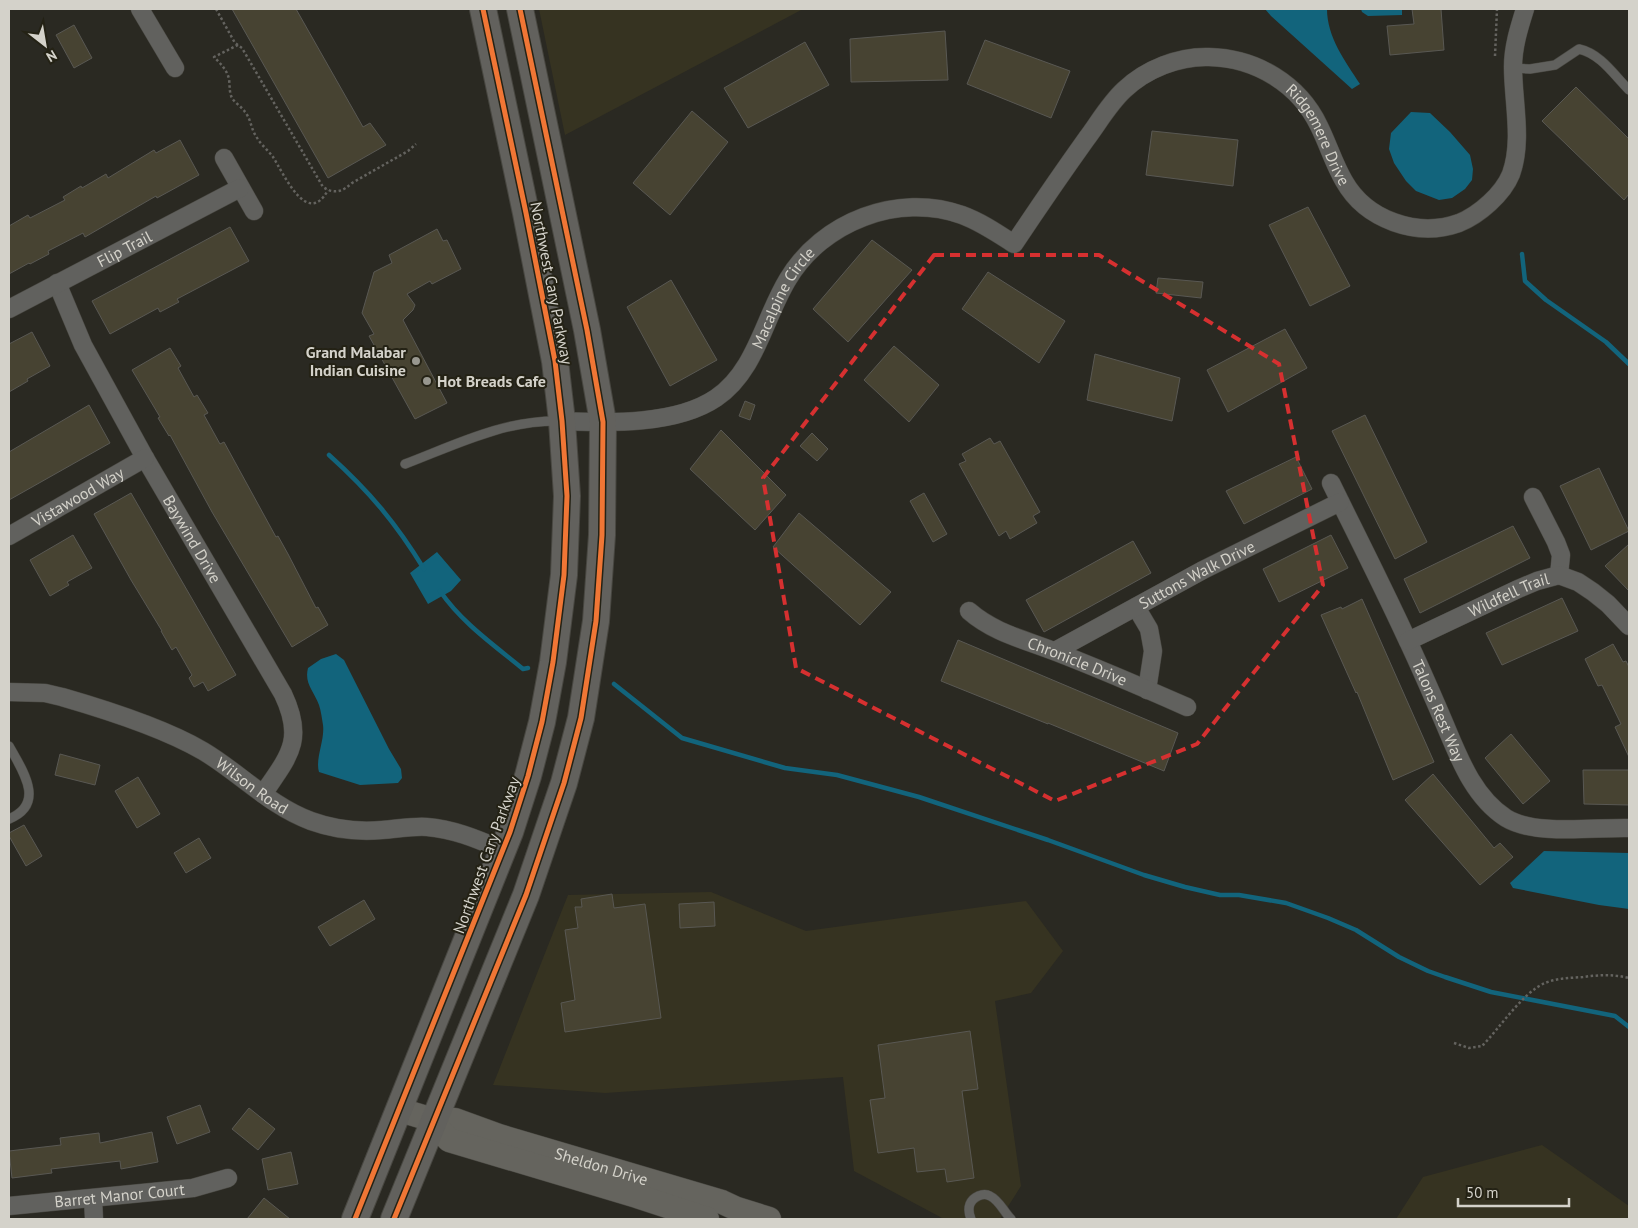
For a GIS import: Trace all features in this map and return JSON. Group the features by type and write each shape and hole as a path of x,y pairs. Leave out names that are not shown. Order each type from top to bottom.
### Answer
{"main road":[{"name":"Northwest Cary Parkway","path":"355,1219 503,850 528,776 542,722 554,662 561,609 567,496 562,421 551,342 526,212 483,9"},
{"name":"Northwest Cary Parkway","path":"394,1219 526,895 564,783 581,718 596,611 602,535 603,422 520,9"}],"street":[{"path":"140,9 174,68"},
{"name":"Ridgemere Drive","path":"1014,244 1106,111 1124,90 1154,69 1189,57 1206,56 1223,57 1254,65 1271,74 1296,93 1319,125 1344,181 1360,202 1373,212 1405,226 1438,228 1451,226 1465,220 1494,197 1510,175 1515,158 1517,141 1513,68 1514,47 1525,9"},
{"path":"224,158 254,211"},
{"name":"Flip Trail","path":"9,309 240,188"},
{"name":"Macalpine Circle","path":"562,421 603,422 683,414 700,408 718,397 744,370 787,280 797,266 831,234 866,215 905,208 941,210 973,220 1014,244"},
{"name":"Baywind Drive","path":"57,284 83,345 145,458 291,710 294,722 293,741 287,758 263,794"},
{"name":"Vistawood Way","path":"9,536 145,458"},
{"name":"Talons Rest Way","path":"1331,483 1408,641 1463,766 1476,787 1498,811 1517,823 1531,827 1565,829 1629,828"},
{"path":"1533,497 1561,555 1559,575"},
{"name":"Suttons Walk Drive","path":"1055,651 1203,570 1340,502"},
{"name":"Wildfell Trail","path":"1408,641 1518,589 1559,575 1578,582 1593,592 1608,604 1629,626"},
{"path":"1136,607 1149,629 1153,652 1147,690"},
{"name":"Chronicle Drive","path":"969,611 981,621 1001,632 1055,651 1187,707"},
{"name":"Wilson Road","path":"9,692 45,693 62,697 177,738 223,764 263,794 296,814 312,821 336,828 364,831 409,827 442,829 503,850"},
{"name":"Sheldon Drive","path":"400,1110 433,1120 455,1120 723,1214 769,1219"},
{"name":"Barret Manor Court","path":"9,1206 193,1188 228,1178"},
{"path":"92,1199 94,1219"}],"lane":[{"path":"1513,68 1530,69 1555,65 1579,49 1597,56 1629,90"},
{"path":"405,464 494,429 544,420 562,421"},
{"path":"9,746 27,784 30,796 23,812 9,819"},
{"path":"971,1219 969,1212 970,1204 976,1197 986,1194 992,1196 1011,1219"}],"path":[{"path":"216,9 235,43 242,48 320,183 328,190 334,192 345,189 352,182 408,151 416,144"},
{"path":"1495,56 1497,9"},
{"path":"238,45 214,57 227,73 233,100 246,112 256,137 272,156 289,187 302,200 312,203 317,202 326,195 328,190"},
{"path":"1454,1043 1469,1048 1482,1046 1523,1000 1542,984 1555,980 1603,975 1629,978"}],"highlighted area":[{"path":"934,255 1099,255 1279,364 1323,585 1197,744 1055,801 796,668 763,478"}],"shaded area":[{"path":"539,9 803,9 565,135"},
{"path":"711,892 806,931 1026,901 1063,951 1031,993 995,1001 1021,1186 1000,1219 944,1219 854,1171 843,1077 605,1093 493,1085 568,895"},
{"path":"1542,1145 1629,1206 1629,1219 1396,1219 1423,1177"}],"water":[{"path":"1265,9 1327,9 1333,39 1360,84 1352,89"},
{"path":"1361,9 1402,9 1402,15 1368,16"},
{"path":"1411,112 1430,113 1470,155 1473,169 1472,180 1465,189 1452,198 1439,200 1416,191 1406,181 1394,163 1389,149 1391,133"},
{"path":"437,552 461,580 451,591 428,604 410,573"},
{"path":"336,654 344,660 401,769 402,778 398,783 360,785 319,772 318,761 323,737 323,725 319,705 308,683 307,674 308,668 321,659"},
{"path":"1544,851 1629,853 1629,909 1513,888 1510,883"}],"building":[{"path":"232,9 296,9 363,127 370,123 386,145 328,178"},
{"path":"1412,9 1441,9 1444,50 1390,55 1387,26 1414,24"},
{"path":"74,25 92,58 74,68 56,35"},
{"path":"945,31 948,80 851,82 850,39"},
{"path":"985,40 1070,71 1051,118 967,84"},
{"path":"805,42 829,85 748,128 724,88"},
{"path":"1576,87 1629,139 1629,194 1624,200 1542,121"},
{"path":"692,111 728,142 670,215 633,183"},
{"path":"1152,131 1238,140 1233,186 1146,175"},
{"path":"180,140 199,175 157,198 156,196 85,237 83,233 48,251 49,254 9,274 9,226 28,215 30,218 65,200 63,197 81,186 82,188 106,174 108,178 154,150 156,153"},
{"path":"1308,207 1350,286 1310,306 1269,225"},
{"path":"230,227 249,261 177,299 179,302 160,312 158,308 110,334 92,301"},
{"path":"437,229 443,241 447,240 461,269 432,284 430,281 407,294 415,305 413,310 403,320 447,403 415,419 369,336 374,334 362,313 374,272 392,263 389,255"},
{"path":"872,240 912,270 848,342 813,309"},
{"path":"988,272 1065,321 1039,363 962,309"},
{"path":"1158,278 1203,282 1201,298 1156,293"},
{"path":"671,280 717,360 670,386 627,307"},
{"path":"1285,329 1307,368 1228,412 1207,370"},
{"path":"32,332 50,366 9,392 9,344"},
{"path":"894,346 939,385 909,422 864,380"},
{"path":"170,348 181,366 178,368 194,397 197,395 208,413 204,415 220,444 224,442 276,537 278,536 288,554 316,608 318,607 328,625 292,647 212,512 132,370"},
{"path":"1095,354 1180,378 1172,421 1087,400"},
{"path":"745,401 755,405 750,420 739,416"},
{"path":"89,405 110,443 9,500 9,452"},
{"path":"1365,415 1427,542 1395,559 1332,431"},
{"path":"721,430 786,495 755,530 690,469"},
{"path":"812,433 828,449 817,461 800,446"},
{"path":"990,438 994,444 1000,441 1040,512 1033,516 1037,523 1010,539 1006,531 999,536 959,464 966,461 962,454"},
{"path":"1296,457 1312,489 1244,524 1226,491"},
{"path":"1599,468 1629,531 1591,550 1560,486"},
{"path":"131,493 236,675 208,691 203,682 194,687 189,678 192,675 176,647 172,650 94,514"},
{"path":"924,493 947,534 933,542 910,501"},
{"path":"799,513 891,592 860,625 773,547"},
{"path":"1513,526 1530,558 1420,613 1404,579"},
{"path":"73,535 92,568 67,582 69,585 50,596 30,560"},
{"path":"1331,535 1348,568 1279,602 1263,569"},
{"path":"1133,541 1151,573 1044,632 1026,600"},
{"path":"1629,544 1629,591 1605,566"},
{"path":"1562,598 1578,631 1502,665 1486,633"},
{"path":"1362,599 1434,762 1393,780 1357,692 1321,615 1341,607 1342,609"},
{"path":"958,640 1178,733 1164,771 941,681"},
{"path":"1613,644 1623,662 1626,661 1629,667 1629,757 1615,727 1621,724 1602,685 1598,686 1585,659"},
{"path":"1511,734 1550,781 1523,804 1485,758"},
{"path":"60,754 100,765 95,785 55,775"},
{"path":"1583,770 1629,770 1629,805 1584,804"},
{"path":"1433,774 1494,848 1500,843 1513,857 1480,885 1405,800"},
{"path":"138,777 160,814 137,828 115,791"},
{"path":"24,825 42,856 26,866 9,836 9,833"},
{"path":"199,838 211,858 186,873 174,853"},
{"path":"612,894 614,908 645,904 661,1018 565,1032 561,1003 575,1000 565,930 578,928 575,907 582,907 581,899"},
{"path":"364,900 375,919 330,946 318,927"},
{"path":"714,902 715,926 680,928 679,904"},
{"path":"970,1031 978,1089 962,1091 974,1178 947,1182 945,1169 917,1172 914,1148 878,1153 870,1100 885,1098 878,1045"},
{"path":"200,1105 210,1132 177,1144 167,1117"},
{"path":"249,1108 275,1129 258,1150 232,1129"},
{"path":"152,1132 158,1162 121,1169 120,1161 51,1169 52,1173 12,1178 9,1151 61,1145 60,1138 99,1133 100,1143"},
{"path":"291,1152 298,1184 268,1190 262,1159"},
{"path":"264,1198 290,1219 247,1219"}],"waterway":[{"path":"1522,254 1525,281 1546,300 1606,342 1629,364"},
{"path":"329,455 381,508 424,569"},
{"path":"440,591 458,613 479,633 523,669 528,668"},
{"path":"614,684 682,738 785,768 837,775 919,797 1048,840 1144,875 1185,887 1220,895 1239,895 1286,903 1356,930 1399,957 1428,971 1491,992 1615,1016 1629,1027"}],"cycle path":[{"path":"355,1219 510,832 528,776 542,722 553,662 564,575 567,496 562,421 555,361 483,9"},
{"path":"394,1219 526,895 564,783 581,718 596,621 602,535 603,422 587,330 520,9"}],"place":[{"name":"Grand Malabar Indian Cuisine","path":"416,361"},
{"name":"Hot Breads Cafe","path":"427,381"}]}
